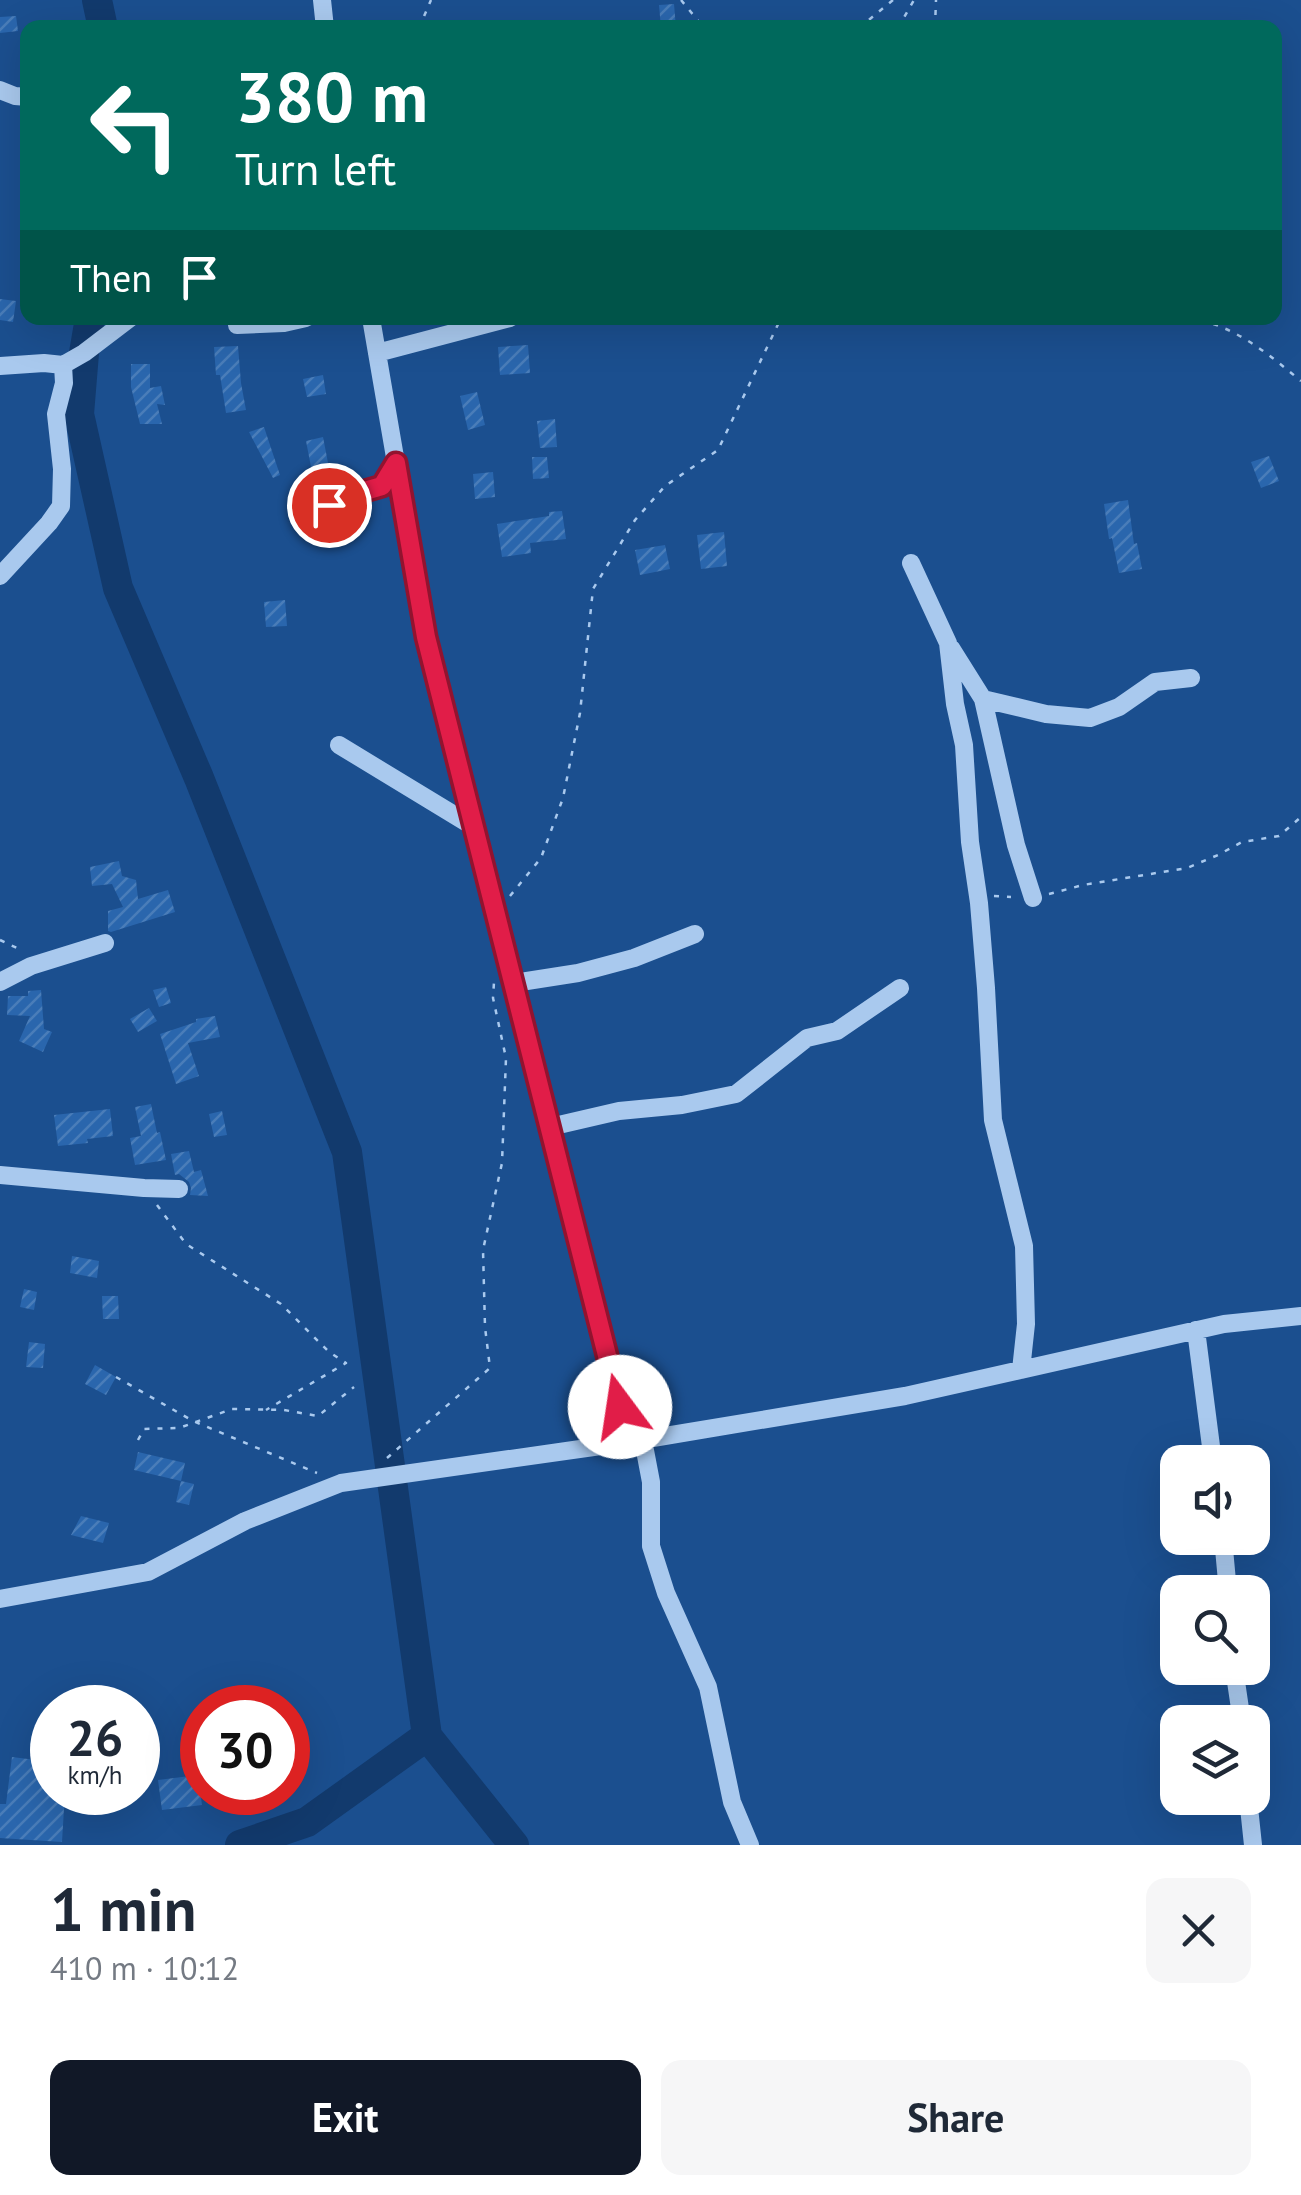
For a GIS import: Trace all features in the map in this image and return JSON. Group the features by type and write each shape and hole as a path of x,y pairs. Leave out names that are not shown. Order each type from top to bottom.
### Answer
{"street":[{"path":"0,366 64,364 121,325"},
{"path":"372,325 426,637 550,1127 636,1441 651,1482 650,1546 666,1593 708,1687 732,1802 750,1845"},
{"path":"377,353 483,325"},
{"path":"0,576 61,506 62,469 56,414 64,383 64,364"},
{"path":"329,505 382,486 396,463"},
{"path":"911,563 948,643 983,699 1016,845 1033,898"},
{"path":"948,643 964,744 990,1052 992,1120 1024,1246 1026,1324 1022,1370"},
{"path":"983,699 1046,714 1090,718 1119,707 1155,682 1191,678"},
{"path":"339,745 474,827"},
{"path":"514,983 578,974 695,934"},
{"path":"0,982 31,966 104,943"},
{"path":"550,1127 620,1110 682,1105 736,1094 807,1038 837,1032 900,988"},
{"path":"0,1175 180,1189"},
{"path":"0,1599 148,1572 245,1521 340,1483 636,1441 905,1396 1224,1324 1301,1316"},
{"path":"1196,1330 1212,1445"},
{"path":"1250,1815 1253,1845"}],"path":[{"path":"680,0 697,20"},
{"path":"869,20 894,0"},
{"path":"495,908 513,894 541,858 563,798 580,712 593,589 635,520 665,486 718,450 779,325"},
{"path":"1220,325 1301,381"},
{"path":"978,903 994,896 1033,898 1082,885 1186,868 1242,842 1279,836 1301,817"},
{"path":"389,1457 490,1368 484,1250 502,1163 506,1058 494,980"},
{"path":"144,1188 186,1244 281,1304 329,1352 346,1363 266,1410"},
{"path":"116,1377 193,1421 340,1483"},
{"path":"138,1440 144,1429 179,1428 232,1409 284,1410 318,1416 354,1387"}],"building":[{"path":"674,4 675,20 660,20 659,5"},
{"path":"16,16 18,31 0,33 0,17"},
{"path":"0,299 16,301 13,322 0,320"},
{"path":"528,345 530,373 500,375 498,347"},
{"path":"238,346 246,410 226,413 220,375 216,375 214,347"},
{"path":"131,364 150,364 150,388 161,386 165,405 157,404 162,424 140,424 131,387"},
{"path":"323,375 326,394 307,397 303,379"},
{"path":"477,392 485,425 468,430 460,396"},
{"path":"555,419 557,447 540,448 537,421"},
{"path":"264,427 280,475 273,478 249,432"},
{"path":"323,437 329,468 312,472 306,441"},
{"path":"1269,456 1279,481 1261,488 1251,462"},
{"path":"532,457 547,457 549,478 533,479"},
{"path":"493,472 495,497 475,499 473,474"},
{"path":"1128,500 1142,569 1119,573 1104,504"},
{"path":"562,511 566,539 530,543 531,553 502,557 497,524"},
{"path":"724,532 727,566 701,569 697,535"},
{"path":"665,545 670,569 640,575 635,550"},
{"path":"285,600 287,626 266,627 264,602"},
{"path":"119,861 122,876 136,880 138,899 168,890 175,912 108,931 108,911 123,907 112,884 92,886 90,867"},
{"path":"166,987 171,1003 159,1007 153,990"},
{"path":"41,990 44,1029 52,1032 43,1052 19,1041 30,1016 7,1015 8,996 28,996 28,991"},
{"path":"149,1008 157,1021 138,1032 130,1019"},
{"path":"215,1016 220,1037 188,1043 199,1076 176,1084 160,1034 196,1019"},
{"path":"151,1104 166,1160 135,1165 130,1138 141,1136 135,1107"},
{"path":"110,1109 113,1136 58,1146 54,1115"},
{"path":"222,1111 227,1135 214,1137 209,1114"},
{"path":"189,1151 194,1172 201,1170 208,1196 190,1195 189,1182 175,1175 171,1154"},
{"path":"72,1256 99,1261 97,1278 70,1273"},
{"path":"24,1289 37,1292 34,1310 20,1307"},
{"path":"102,1296 118,1296 119,1319 103,1319"},
{"path":"29,1342 45,1344 43,1368 26,1367"},
{"path":"95,1365 116,1377 106,1395 85,1384"},
{"path":"138,1452 185,1463 181,1481 134,1470"},
{"path":"181,1481 194,1484 189,1505 176,1502"},
{"path":"81,1516 109,1523 103,1543 71,1535"},
{"path":"12,1757 30,1759 30,1815 64,1815 62,1842 0,1838 0,1804 6,1804"},
{"path":"180,1777 180,1808 162,1810 160,1780"}],"waterway":[{"path":"97,0 101,20"},
{"path":"89,325 79,414 118,588 199,778 347,1152 427,1736 307,1822 240,1845"},
{"path":"427,1736 514,1845"}],"route":[{"path":"329,505 382,486 396,463 426,637 620,1407"}]}
